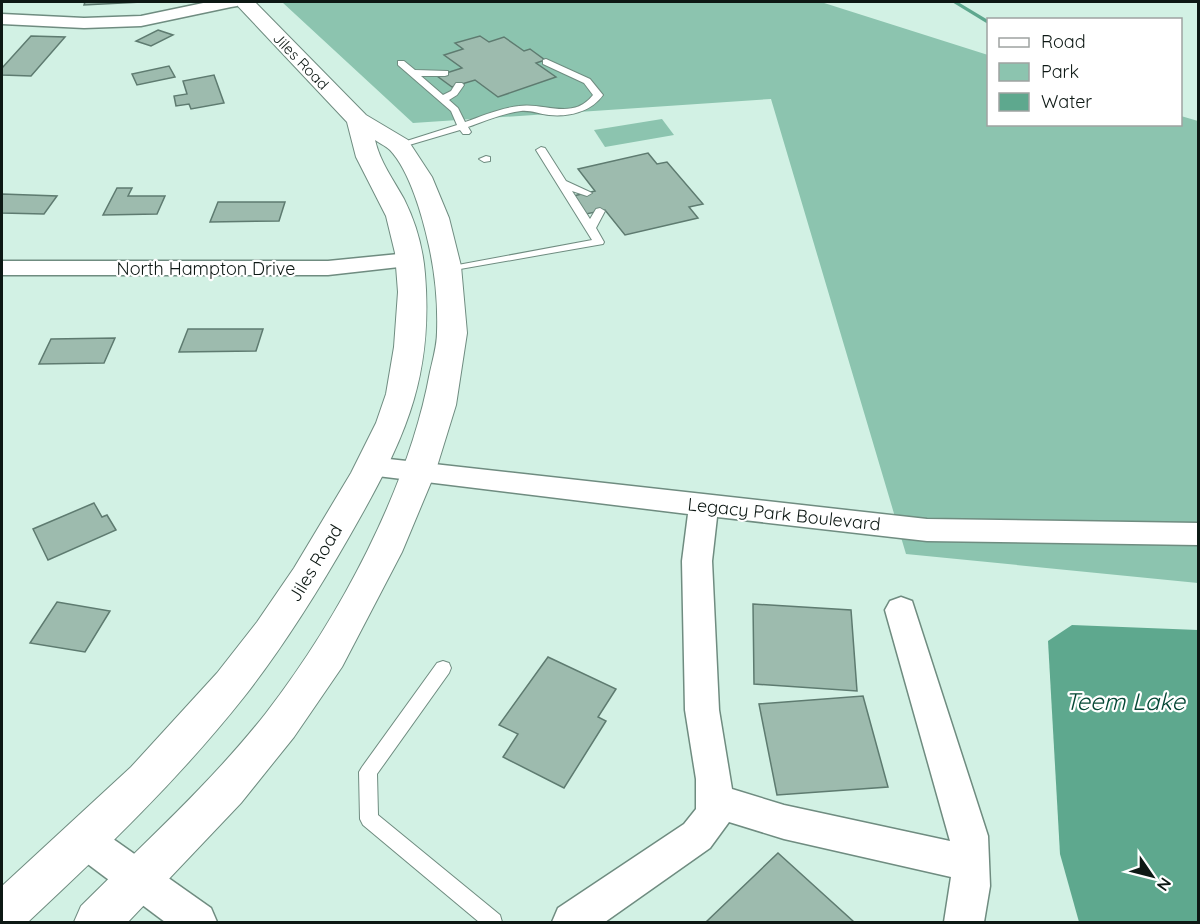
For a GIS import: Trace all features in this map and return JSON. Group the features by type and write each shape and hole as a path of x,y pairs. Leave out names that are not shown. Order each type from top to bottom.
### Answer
{"street":[{"path":"4,23 25,2"},
{"path":"4,23 141,21 231,2"},
{"name":"Jiles Road","path":"97,922 226,790 280,725 328,656 384,552 418,472 440,405 452,333 447,270 436,218 419,177 399,145 358,120 244,2"},
{"name":"Jiles Road","path":"2,916 86,840 160,767 224,694 274,630 317,565 371,467 392,421 404,379 412,300 409,260 403,227 387,189 367,155 358,120"},
{"name":"North Hampton Drive","path":"2,268 328,268 409,260"},
{"name":"Legacy Park Boulevard","path":"371,467 927,530 1198,534"},
{"path":"572,922 697,836 714,814 714,779 702,710 697,561 704,505"},
{"path":"901,610 969,836 971,886 964,922"},
{"path":"715,801 784,822 970,863"},
{"path":"86,840 197,922"}],"lane":[{"path":"399,145 465,130 524,108 550,113 564,112 577,110 596,100 598,95 587,81 546,62"},
{"path":"401,63 454,110 465,130"},
{"path":"412,73 445,74"},
{"path":"443,99 454,93 459,85"},
{"path":"447,270 599,242 541,150"},
{"path":"562,183 587,193"},
{"path":"590,228 600,211"},
{"path":"443,669 368,772 369,819 493,922"}],"green space":[{"path":"282,2 821,2 987,55 987,126 1182,126 1182,116 1198,121 1198,583 906,554 771,99 413,123"},
{"path":"662,119 674,135 605,147 594,130"}],"water":[{"name":"Teem Lake","path":"1072,625 1198,630 1198,922 1079,922 1060,854 1048,641"}],"building":[{"path":"85,2 142,2 84,5"},
{"path":"158,30 173,35 151,46 136,41"},
{"path":"31,36 65,37 31,76 2,75 2,68"},
{"path":"480,36 489,42 504,37 524,51 530,49 545,60 536,63 556,77 498,97 475,80 452,87 437,76 462,68 444,55 463,49 455,43"},
{"path":"169,66 175,77 137,85 132,74"},
{"path":"214,75 224,103 191,109 189,104 176,106 174,96 187,94 183,81"},
{"path":"648,153 657,164 667,162 703,204 689,207 698,218 625,235 605,210 586,214 573,196 595,191 578,169"},
{"path":"117,188 132,188 128,196 165,196 157,214 103,215"},
{"path":"2,194 57,196 44,214 2,213"},
{"path":"218,202 285,202 279,221 210,222"},
{"path":"188,329 263,329 256,351 179,352"},
{"path":"115,338 104,363 39,364 51,339"},
{"path":"94,503 102,517 107,515 116,530 48,560 33,529"},
{"path":"57,602 110,611 85,652 30,643"},
{"path":"753,604 851,610 857,691 754,684"},
{"path":"548,657 616,689 598,717 606,721 564,788 503,757 518,734 499,725"},
{"path":"863,696 888,787 777,795 759,704"},
{"path":"778,853 854,922 706,922"}],"waterway":[{"path":"955,2 987,21"}]}
